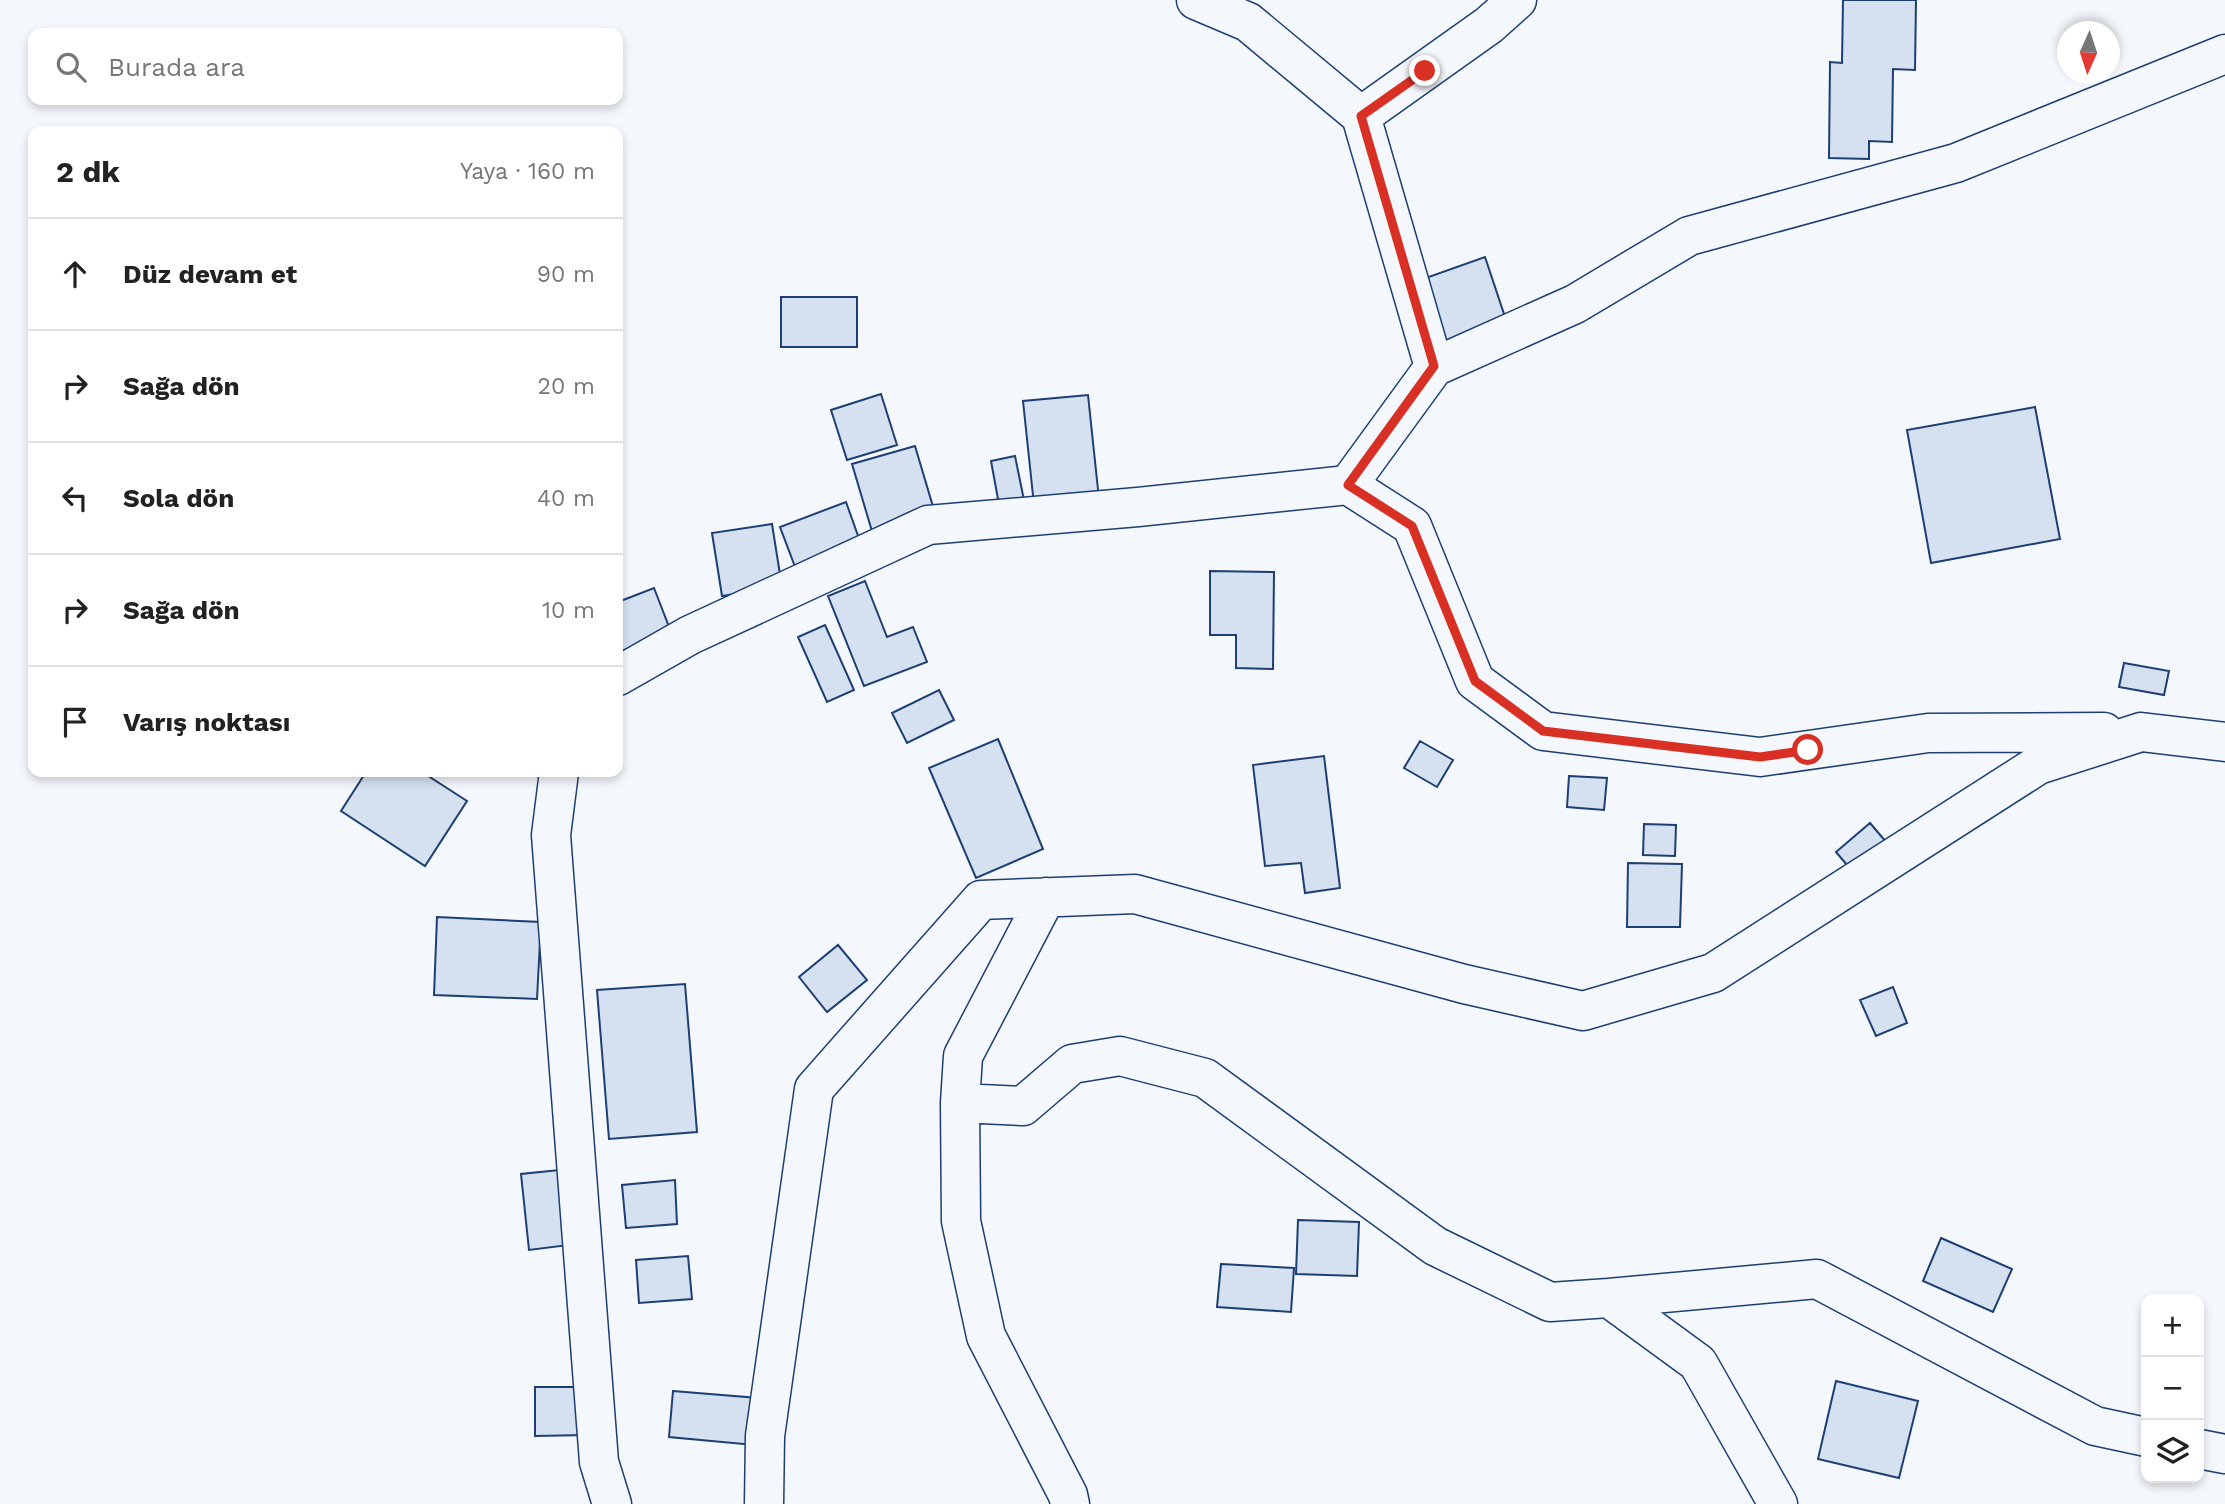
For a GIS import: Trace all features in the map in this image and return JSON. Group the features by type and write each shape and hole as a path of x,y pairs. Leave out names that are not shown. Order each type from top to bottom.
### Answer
{"street":[{"path":"1196,0 1248,22 1361,116 1434,366"},
{"path":"1361,116 1489,25 1517,0"},
{"path":"1348,485 1434,366 1575,304 1689,236 1956,163 2225,54"},
{"path":"623,673 690,635 928,524 1151,506 1348,485 1412,526 1475,681 1543,731 1760,757 1928,733 2141,732 2225,742"},
{"path":"764,1504 765,1436 814,1089 981,900 1135,894 1464,984 1583,1011 1713,973 2038,765 2141,732"},
{"path":"558,777 551,835 599,1461 612,1504"},
{"path":"1046,897 963,1056 960,1103 961,1221 986,1336 1068,1495 1070,1504"},
{"path":"960,1103 1023,1106 1072,1064 1120,1056 1205,1078 1435,1246 1550,1302 1817,1279 2095,1426 2141,1436"},
{"path":"1609,1298 1698,1363 1778,1504"},
{"path":"2204,1450 2225,1454"}],"building":[{"path":"1843,0 1916,0 1915,70 1893,69 1892,142 1869,141 1869,159 1829,158 1830,62 1842,63"},
{"path":"1485,257 1507,323 1443,346 1420,280"},
{"path":"781,297 857,297 857,347 781,347"},
{"path":"881,394 897,445 847,460 831,410"},
{"path":"1088,395 1099,499 1034,505 1023,401"},
{"path":"2035,407 2060,539 1931,563 1907,430"},
{"path":"915,446 937,520 874,538 852,464"},
{"path":"1015,456 1025,505 1000,510 991,461"},
{"path":"846,502 862,547 797,572 780,527"},
{"path":"772,524 782,587 722,596 712,533"},
{"path":"1210,571 1274,572 1273,669 1236,668 1236,635 1210,635"},
{"path":"865,581 887,637 913,627 927,662 864,686 828,596"},
{"path":"654,588 671,632 623,651 623,600"},
{"path":"825,625 854,690 827,702 798,637"},
{"path":"2124,663 2169,671 2164,695 2119,687"},
{"path":"939,690 954,720 907,743 892,713"},
{"path":"998,739 1043,849 976,878 929,768"},
{"path":"1420,741 1453,760 1437,787 1404,768"},
{"path":"1324,756 1340,888 1305,893 1301,863 1265,866 1253,765"},
{"path":"1569,776 1607,778 1604,810 1567,807"},
{"path":"363,777 430,777 467,801 425,866 341,811"},
{"path":"1870,823 1887,843 1853,872 1836,852"},
{"path":"1644,824 1676,825 1675,856 1643,855"},
{"path":"1628,863 1682,864 1680,927 1627,927"},
{"path":"437,917 541,922 537,999 434,995"},
{"path":"838,945 867,980 827,1012 799,977"},
{"path":"685,984 697,1132 609,1139 597,990"},
{"path":"1893,987 1907,1023 1876,1036 1860,1000"},
{"path":"569,1169 577,1244 529,1250 521,1174"},
{"path":"675,1180 677,1224 626,1228 622,1185"},
{"path":"1298,1220 1359,1222 1357,1276 1296,1274"},
{"path":"1941,1238 2012,1269 1993,1312 1923,1281"},
{"path":"688,1256 692,1299 639,1303 636,1260"},
{"path":"1221,1264 1294,1268 1291,1312 1217,1307"},
{"path":"1836,1381 1918,1401 1899,1478 1818,1459"},
{"path":"535,1387 587,1387 587,1435 535,1436"},
{"path":"673,1391 758,1398 754,1445 669,1437"}],"route":[{"path":"1425,71 1361,116 1434,366 1348,485 1412,526 1475,681 1543,731 1760,757 1808,750"}]}
